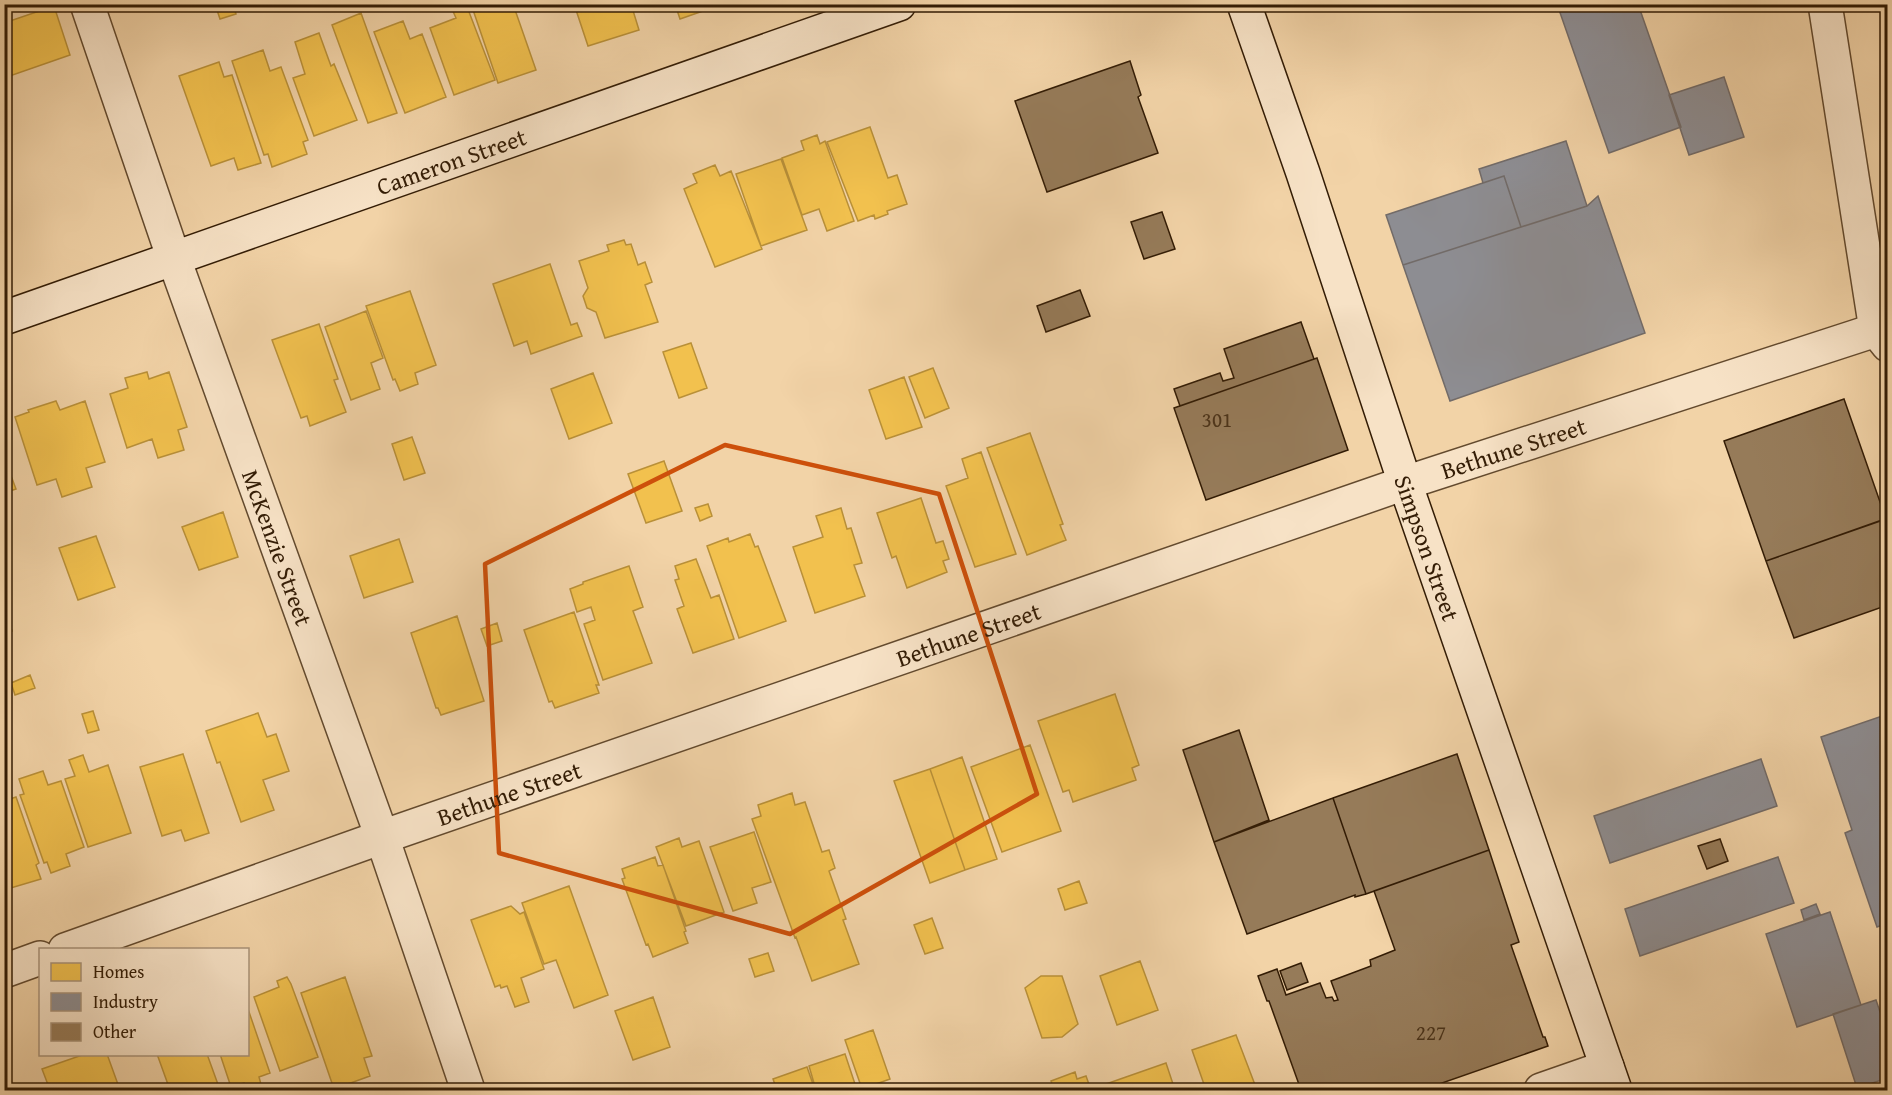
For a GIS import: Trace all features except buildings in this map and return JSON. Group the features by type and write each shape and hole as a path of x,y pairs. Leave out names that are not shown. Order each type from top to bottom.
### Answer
{"street":[{"name":"McKenzie Street","path":"87,4 174,259 382,837 468,1090"},
{"name":"Cameron Street","path":"4,318 899,4"},
{"name":"Simpson Street","path":"1244,4 1405,483 1611,1079"},
{"path":"1825,4 1881,337"},
{"name":"Bethune Street","path":"71,948 382,837 1405,483 1881,337"},
{"path":"4,971 39,958"},
{"path":"1541,1090 1611,1079"}],"highlighted area":[{"path":"725,445 939,494 1037,794 790,934 499,853 485,564"}]}
